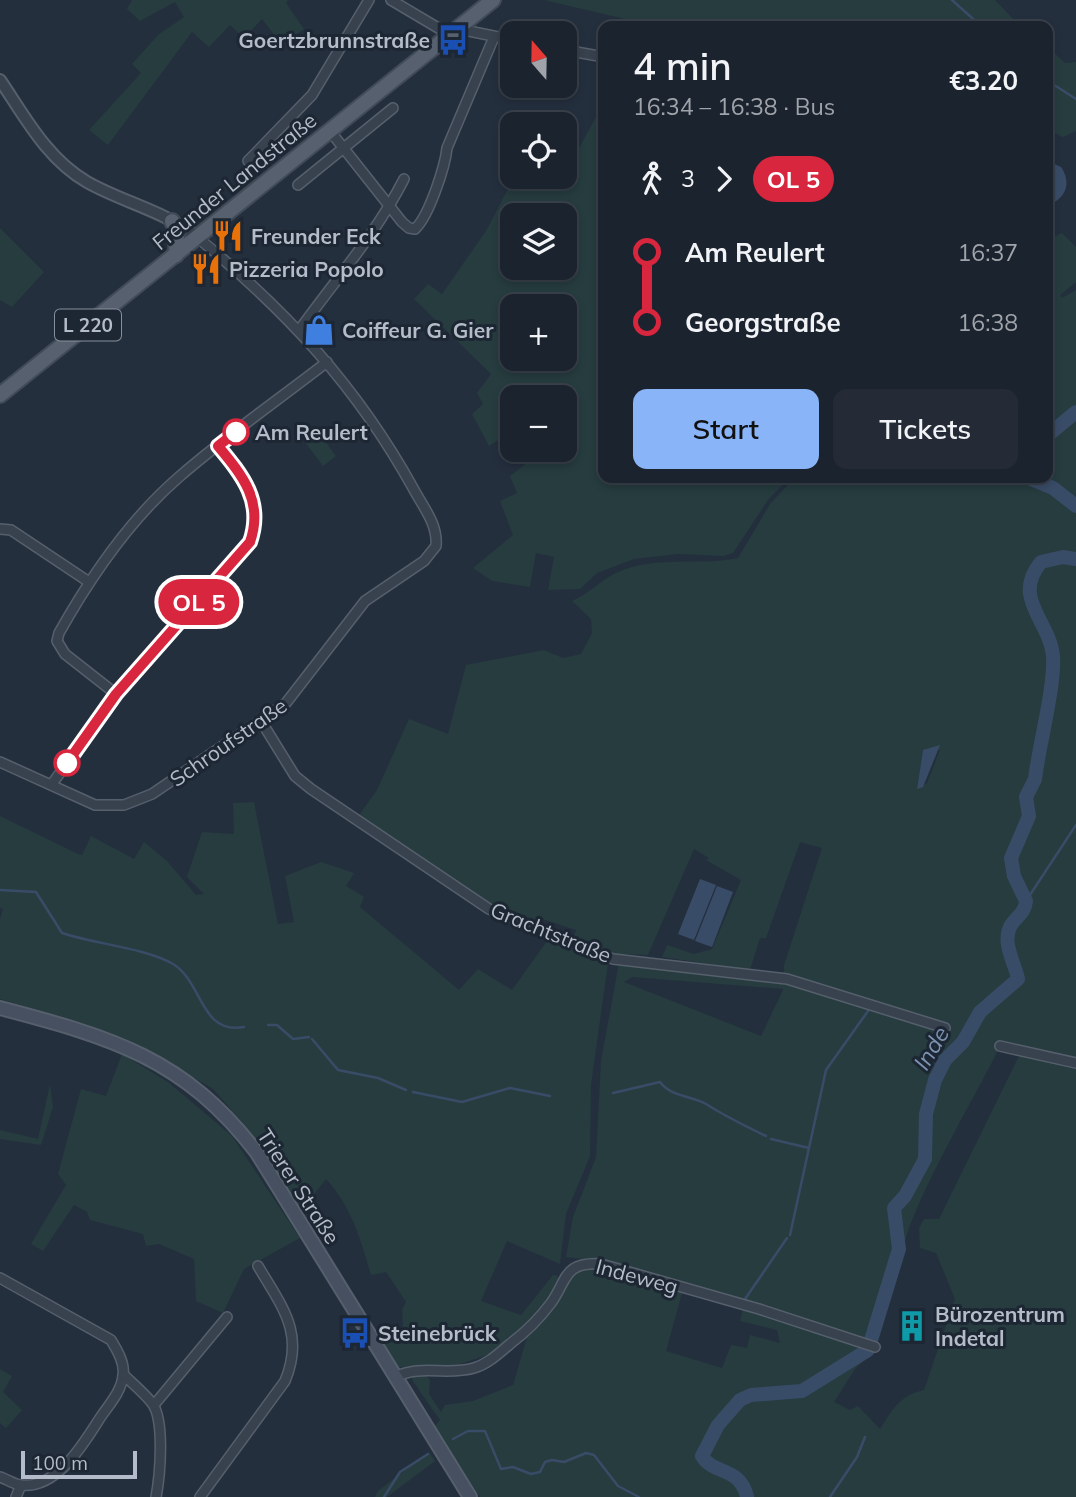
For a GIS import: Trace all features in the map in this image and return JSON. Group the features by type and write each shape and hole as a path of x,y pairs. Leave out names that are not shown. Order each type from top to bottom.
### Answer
{"main road":[{"name":"Freunder Landstraße","path":"0,395 493,0"},
{"path":"172,221 177,232 176,255"},
{"name":"Trierer Straße","path":"0,1008 83,1030 146,1055 179,1075 222,1109 257,1153 470,1497"}],"street":[{"path":"248,161 312,95 369,0"},
{"path":"391,0 456,30 500,38"},
{"path":"330,131 409,228 420,225 445,163 447,148 494,37"},
{"path":"578,52 598,56"},
{"path":"0,80 46,148 62,165 86,182 172,221 197,237"},
{"path":"298,185 393,108"},
{"path":"300,329 390,206 404,178"},
{"name":"Schroufstraße","path":"0,762 95,805 110,806 137,801 167,785 286,703 306,681 365,601 424,561 436,546 434,524 378,427 300,329 254,284 197,237"},
{"path":"116,694 65,654 57,641 89,582 140,516 178,478 327,362"},
{"path":"52,784 116,694 250,542 256,515 253,498 237,469 218,446"},
{"path":"0,529 11,530 89,582"},
{"name":"Grachtstraße","path":"261,721 295,776 311,789 489,909 516,922 613,960 787,979 946,1028"},
{"path":"1000,1046 1076,1063"},
{"name":"Indeweg","path":"395,1377 418,1369 460,1371 490,1360 533,1326 554,1300 560,1282 586,1263 601,1264 759,1309 875,1347"},
{"path":"201,1497 285,1381 293,1361 295,1346 288,1318 258,1266"},
{"path":"0,1278 111,1340 119,1353 124,1375 154,1405 159,1426 160,1457 156,1497"},
{"path":"154,1405 227,1317"},
{"path":"0,1477 21,1485 48,1478 79,1450 119,1388 124,1375"},
{"path":"16,1497 21,1485"}],"green space":[{"path":"132,0 288,0 286,3 304,29 282,45 262,19 244,38 230,25 209,47 192,32 108,145 89,130 141,73 132,64 158,35 184,17 175,2 140,21 127,9"},
{"path":"544,0 995,0 1015,21 634,21"},
{"path":"1053,52 1065,63 1076,62 1076,131 1063,137 1053,132"},
{"path":"598,113 598,483 784,483 768,500 733,553 723,556 678,554 634,559 597,573 580,589 548,590 554,557 536,553 530,587 492,581 473,568 513,535 500,501 517,493 510,476 528,462 577,462 577,385 500,385 500,439 489,446 472,414 483,404 477,393 491,374 414,299 428,284 442,294 486,231 500,204 500,280 577,280 577,203 501,203 508,189 577,189 577,152"},
{"path":"0,228 44,272 12,307 0,300"},
{"path":"1062,233 1076,247 1076,282 1060,295 1062,298 1076,290 1076,1497 480,1497 434,1427 440,1420 412,1380 415,1372 423,1372 430,1380 429,1394 441,1412 445,1405 473,1401 513,1385 527,1337 542,1323 569,1278 585,1267 604,1268 682,1293 666,1351 722,1368 731,1345 747,1348 750,1335 780,1343 777,1330 740,1321 743,1308 633,1270 566,1257 573,1217 596,1157 601,1061 619,963 784,981 784,965 822,848 800,842 766,938 760,938 750,970 662,957 667,945 694,954 712,949 741,880 706,860 709,858 694,849 648,955 614,954 572,940 576,930 542,919 537,929 490,908 357,818 377,790 409,719 448,734 466,665 544,650 563,658 581,654 592,633 591,619 572,601 616,573 637,566 738,558 770,504 789,483 1053,483 1053,238","holes":["923,750 940,750 927,783 917,789","632,977 783,989 783,990 761,1036 624,982","803,978 877,1002 906,1017 802,986","998,1050 1020,1054 939,1219 924,1219 919,1228 920,1248 936,1253 955,1299 924,1390 903,1400 893,1409 880,1429 858,1406 850,1410 834,1402 855,1369 875,1350 914,1215"]},
{"path":"315,428 336,456 323,466 302,438"},
{"path":"254,802 278,924 294,922 285,876 321,862 354,873 346,886 364,897 360,907 459,990 478,969 512,990 547,941 608,963 591,1085 590,1156 566,1214 560,1264 507,1241 481,1301 521,1315 553,1275 558,1276 552,1300 530,1323 487,1355 454,1366 398,1367 378,1334 403,1327 402,1310 406,1302 386,1272 371,1275 349,1212 326,1179 302,1210 243,1123 213,1089 138,1045 79,1022 0,999 0,919 3,909 0,908 0,816 82,855 91,836 134,859 144,842 167,861 196,895 204,894 187,877 202,832 234,834 233,803"},
{"path":"122,1054 168,1082 232,1136 300,1238 244,1269 223,1313 196,1301 194,1259 159,1244 146,1246 143,1234 90,1220 87,1212 74,1205 43,1251 31,1244 66,1185 58,1174 81,1089 106,1096"},
{"path":"50,1084 53,1107 41,1145 0,1139 0,1130 38,1139"},
{"path":"0,1369 12,1376 3,1392 22,1410 6,1428 0,1423"},
{"path":"429,1452 435,1461 387,1497 375,1497 378,1491"}],"water":[{"path":"1053,163 1061,167 1066,178 1064,193 1053,203"},
{"path":"940,745 923,787 917,789 923,750"},
{"path":"700,879 716,885 694,940 678,934"},
{"path":"717,886 733,892 712,947 695,941"}],"waterway":[{"path":"952,0 975,21"},
{"path":"1053,84 1076,99"},
{"name":"Inde","path":"1053,431 1076,412"},
{"name":"Inde","path":"1041,483 1053,488 1076,506"},
{"name":"Inde","path":"747,1497 739,1480 713,1466 702,1456 718,1425 740,1400 751,1395 802,1391 868,1350 899,1249 894,1208 905,1196 925,1159 926,1114 935,1080 945,1060 963,1042 980,1012 1018,979 1007,938 1011,925 1026,901 1014,876 1011,858 1029,816 1026,797 1035,779 1053,669 1050,643 1031,598 1030,587 1041,562 1063,557 1076,559"},
{"path":"1026,901 1076,825"},
{"path":"0,890 36,892 62,933 149,954 173,964 183,972 210,1015 219,1023 230,1027 244,1027"},
{"path":"790,1235 826,1070 868,1011"},
{"path":"268,1025 277,1025 293,1039 309,1037"},
{"path":"312,1039 338,1070 378,1078 406,1090"},
{"path":"613,1093 660,1082 670,1091 700,1101 766,1136"},
{"path":"413,1092 462,1102 510,1088 550,1096"},
{"path":"771,1139 809,1148"},
{"path":"743,1302 787,1238"},
{"path":"453,1439 468,1431 485,1431 501,1469 513,1467 531,1474 540,1472 545,1462 564,1462 586,1453 594,1455 618,1486 639,1497"},
{"path":"830,1497 857,1457 865,1437"},
{"path":"384,1497 400,1472 428,1454"}],"bus line":[{"path":"67,763 116,694 250,542 256,524 253,498 237,469 218,446 236,432"}],"place":[{"name":"Goertzbrunnstraße","path":"453,40"},
{"name":"Freunder Eck","path":"228,236"},
{"name":"Pizzeria Popolo","path":"206,269"},
{"name":"Coiffeur G. Gier","path":"319,330"},
{"name":"Am Reulert","path":"236,432"},
{"name":"Bürozentrum Indetal","path":"912,1326"},
{"name":"Steinebrück","path":"355,1333"}]}
